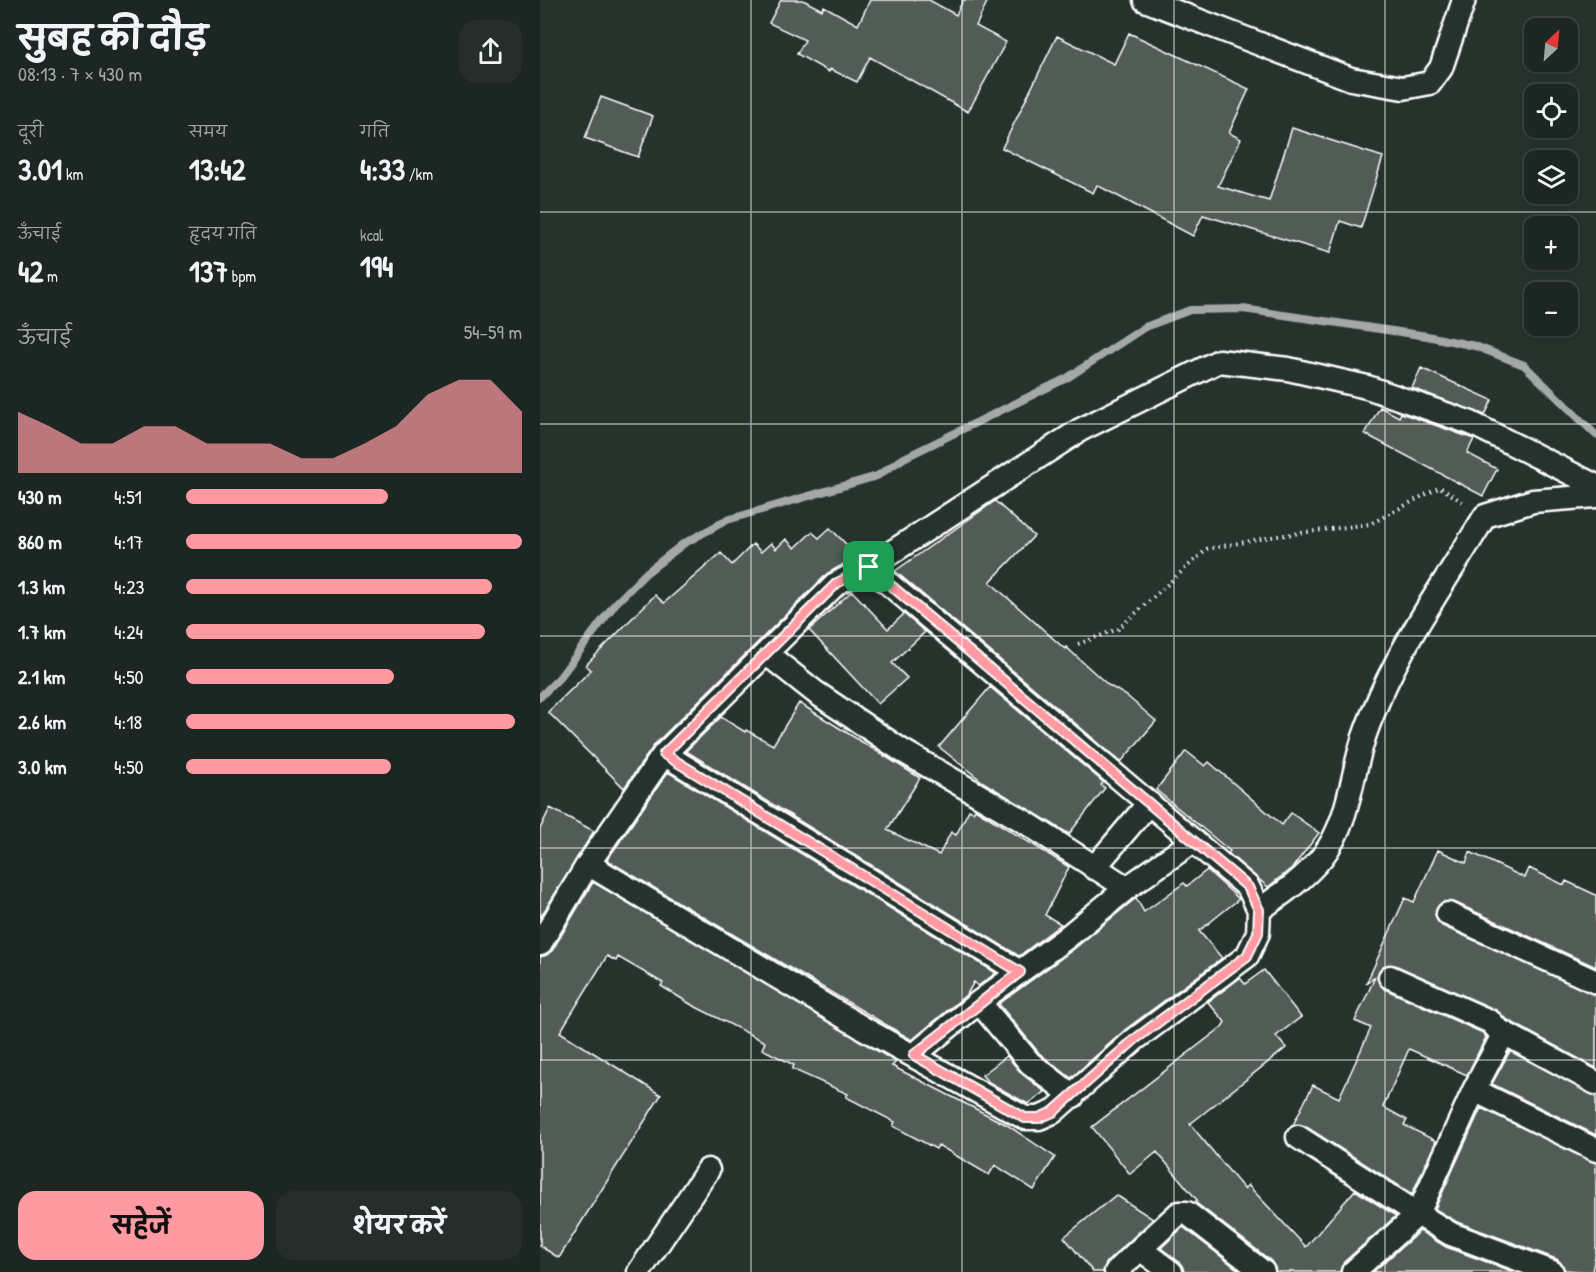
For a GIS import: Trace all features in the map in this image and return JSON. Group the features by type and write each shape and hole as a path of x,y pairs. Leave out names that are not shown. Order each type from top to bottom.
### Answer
{"street":[{"path":"1145,0 1351,79 1403,88 1430,83 1441,69 1464,0"},
{"path":"540,944 588,864 664,754 711,705 767,654 837,583 869,567 1080,430 1219,361 1288,369 1367,387 1471,423 1596,486"},
{"path":"1259,910 1293,886 1322,856 1336,832 1346,807 1364,737 1381,694 1400,657 1485,516 1533,501 1596,496"},
{"path":"588,864 863,1028 1025,1118 1039,1118 1046,1115 1073,1096 1134,1040 1247,956 1258,933 1259,910 1248,887 869,567"},
{"path":"767,654 815,692 901,750 1025,822 1126,888"},
{"path":"664,754 1020,972"},
{"path":"1094,868 1149,804"},
{"path":"914,1055 979,1002 1066,938 1126,888 1192,842"},
{"path":"1448,914 1596,982"},
{"path":"1390,977 1491,1022 1498,1030 1596,1083"},
{"path":"979,1002 1030,1063 1073,1096"},
{"path":"1353,1272 1418,1214 1474,1090 1504,1033"},
{"path":"1474,1090 1596,1150"},
{"path":"1298,1137 1451,1234 1552,1272"},
{"path":"639,1272 708,1170"},
{"path":"1116,1272 1179,1213 1187,1213 1263,1272"},
{"path":"1140,1249 1171,1272"}],"path":[{"path":"1078,644 1118,629 1207,549 1277,536 1370,524 1440,487 1485,516"}],"building":[{"path":"781,0 803,0 822,10 824,6 858,25 870,0 929,0 956,15 963,0 988,0 976,26 1006,42 968,112 870,57 857,82 830,69 829,72 797,54 805,40 769,23"},
{"path":"1129,33 1249,89 1229,133 1241,139 1218,186 1269,201 1292,128 1383,157 1361,228 1340,221 1330,253 1203,215 1193,236 1097,185 1093,193 1002,148 1057,36 1114,64"},
{"path":"601,97 653,116 638,157 585,138"},
{"path":"1421,368 1492,400 1485,415 1412,388"},
{"path":"1380,407 1399,417 1401,413 1474,439 1467,453 1497,469 1483,496 1365,434"},
{"path":"995,501 1034,536 990,582 1065,649 1066,647 1108,685 1127,696 1156,721 1121,762 895,571"},
{"path":"830,528 855,553 842,565 828,573 655,744 624,788 548,712 591,670 586,665 655,595 664,603 721,553 732,565 753,544 761,552 771,543 776,549 786,539 795,548 812,532 819,538"},
{"path":"852,591 888,629 904,614 925,632 892,663 907,678 878,704 809,630"},
{"path":"990,687 1103,782 1101,785 1105,788 1069,834 983,782 939,747"},
{"path":"799,703 920,778 887,830 939,855 951,832 956,835 969,810 973,812 975,809 1069,867 1045,915 1061,924 1019,956 686,751 721,717 745,732 746,730 773,745"},
{"path":"1186,751 1205,766 1209,762 1282,825 1291,813 1319,833 1293,867 1268,887 1228,853 1230,851 1156,790"},
{"path":"668,772 996,973 978,986 974,982 967,994 912,1040 607,860"},
{"path":"550,808 594,831 540,918 540,829"},
{"path":"1438,850 1466,863 1470,852 1525,878 1529,868 1564,885 1566,881 1596,895 1596,967 1454,902 1441,903 1435,915 1442,926 1596,995 1596,1068 1506,1019 1496,1010 1395,965 1383,966 1377,978 1384,989 1483,1033 1486,1037 1467,1075 1409,1049 1383,1107 1407,1120 1404,1125 1436,1141 1412,1194 1305,1126 1293,1125 1313,1085 1339,1098 1371,1028 1355,1021 1375,977 1366,984 1405,898 1414,902"},
{"path":"1207,870 1239,899 1199,931 1222,958 1126,1029 1071,1078 1039,1053 999,1004 1074,949 1136,898 1144,912 1184,883 1187,886"},
{"path":"593,882 896,1062 892,1066 1007,1125 1055,1157 1034,1190 995,1165 989,1175 938,1145 936,1149 893,1126 895,1122 846,1097 848,1094 792,1069 794,1065 762,1049 765,1042 692,1005 661,986 663,983 618,957 616,961 607,956 560,1032 661,1095 559,1258 540,1246 540,957 552,951"},
{"path":"1264,970 1301,1017 1276,1036 1286,1048 1190,1124 1244,1189 1248,1185 1306,1247 1355,1190 1396,1216 1344,1262 1340,1272 1276,1272 1271,1261 1195,1202 1197,1200 1157,1152 1130,1174 1092,1127 1222,1027 1225,1022 1208,1002 1240,978 1245,984"},
{"path":"1510,1051 1596,1096 1596,1135 1492,1084"},
{"path":"1007,1056 1022,1074 1045,1092 1028,1104 987,1081 982,1075"},
{"path":"1481,1108 1596,1163 1596,1251 1592,1272 1565,1270 1557,1259 1457,1222 1435,1209"},
{"path":"1116,1195 1153,1219 1107,1262 1103,1272 1093,1272 1064,1237"},
{"path":"1183,1227 1241,1272 1184,1272 1179,1262 1161,1248"},
{"path":"1420,1231 1446,1247 1514,1272 1373,1272"}],"waterway":[{"path":"540,697 560,677 615,604 646,573 683,544 727,520 877,476 904,458 1067,378 1145,327 1190,310 1243,309 1427,336 1475,346 1524,365 1596,435"}],"route":[{"path":"869,567 1248,887 1259,910 1258,933 1247,956 1134,1040 1053,1112 1039,1118 1025,1118 914,1055 1020,972 822,854 664,754 711,705 767,654 837,583 869,567"}]}
